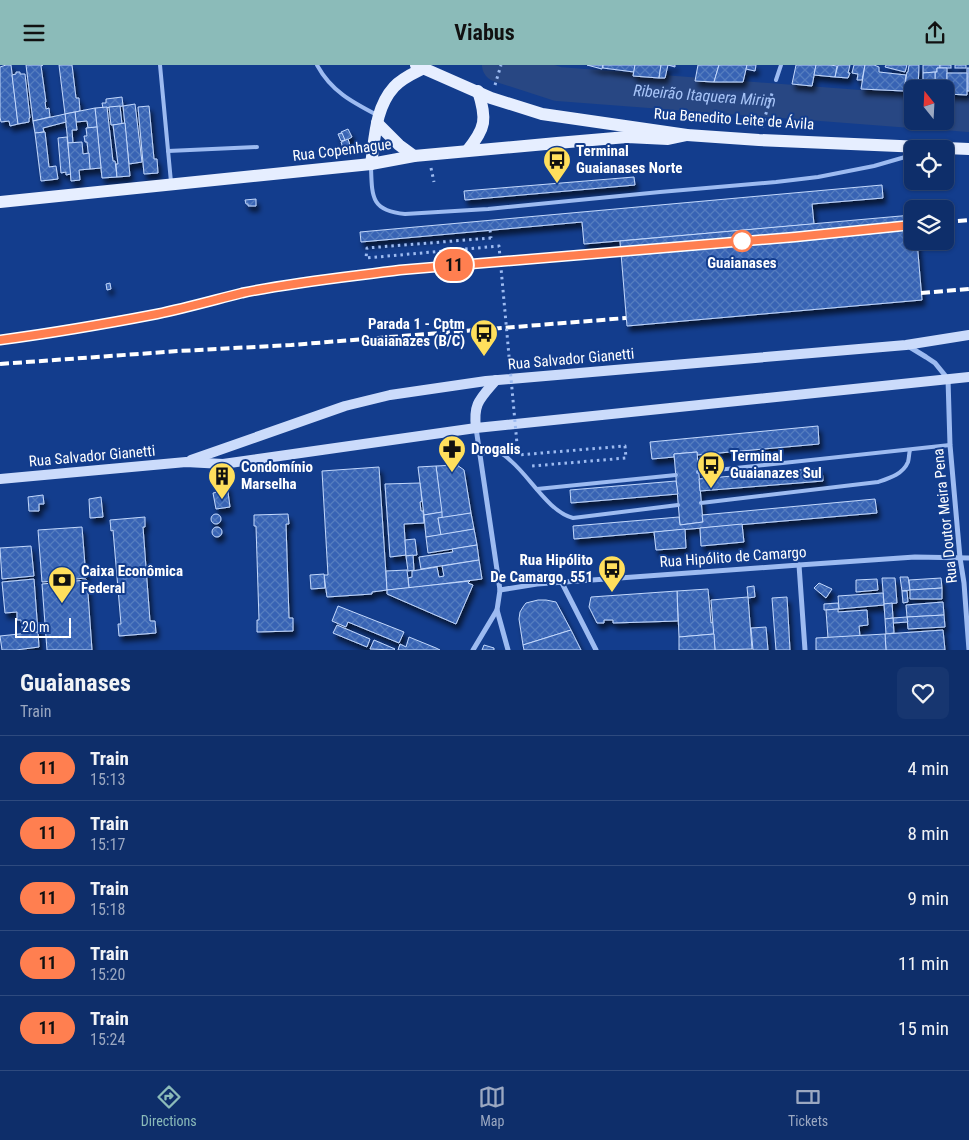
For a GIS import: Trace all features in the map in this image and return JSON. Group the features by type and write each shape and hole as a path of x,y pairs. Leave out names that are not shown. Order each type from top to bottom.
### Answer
{"main road":[{"path":"371,164 378,119 385,99 395,85 420,66"},
{"name":"Rua Benedito Leite de Ávila","path":"420,66 512,105 542,114 688,135 904,146"},
{"path":"467,151 480,133 483,125 484,113 478,91"},
{"path":"378,119 399,145 414,156"},
{"name":"Rua Copenhague","path":"0,202 371,164 414,156 627,137 668,139 688,135"},
{"name":"Rua Benedito Leite de Ávila","path":"954,149 969,149"},
{"name":"Rua Salvador Gianetti","path":"186,462 345,406 390,395 496,380 906,345 969,335"},
{"name":"Rua Salvador Gianetti","path":"0,479 186,462 223,464 476,428 969,377"},
{"path":"476,428 475,415 477,403 496,380"}],"street":[{"path":"906,345 935,363 948,379"},
{"name":"Rua Doutor Meira Pena","path":"948,379 950,445 969,650"},
{"path":"473,650 497,610 500,590 476,428"},
{"name":"Rua Hipólito de Camargo","path":"500,590 537,584 799,565 915,557 969,557"},
{"path":"799,565 805,650"},
{"path":"562,583 596,650"},
{"path":"497,610 508,650"}],"lane":[{"path":"160,65 171,184"},
{"path":"317,65 322,75 335,89 378,119"},
{"path":"776,80 781,65"},
{"path":"168,151 257,147"},
{"path":"371,164 372,189 380,207 386,211 405,214 488,209 776,182 818,177 874,166 904,157"},
{"path":"698,472 950,445"},
{"path":"701,503 878,482 891,478 900,472 908,462 910,450"},
{"path":"479,454 502,453 519,467 560,513 573,518 678,505"},
{"path":"538,489 676,475"}],"path":[{"path":"495,87 501,65"},
{"path":"764,118 776,80"},
{"path":"490,230 491,238 367,248 366,258 499,245 518,455 625,446 626,458 532,466"}],"building":[{"path":"11,65 18,124 10,126 9,121 1,122 0,117 0,67"},
{"path":"26,65 43,65 41,66 45,102 46,109 49,108 50,117 33,121"},
{"path":"59,65 72,65 76,98 79,98 80,111 65,114"},
{"path":"587,65 603,65 602,69"},
{"path":"603,65 635,65 634,72 603,68"},
{"path":"635,65 661,65 659,78 633,76"},
{"path":"661,65 668,65 665,78 659,78"},
{"path":"698,65 719,65 714,82 695,81"},
{"path":"719,65 747,65 743,82 714,82"},
{"path":"747,65 756,65 755,71 746,69"},
{"path":"796,65 816,65 812,86 792,84"},
{"path":"816,65 837,66 835,77 814,75"},
{"path":"838,65 850,65 848,78 835,77"},
{"path":"854,65 865,65 862,80 857,80 858,74 852,73"},
{"path":"865,65 879,67 879,72 906,75 904,91 861,89"},
{"path":"886,65 907,65 905,72 885,67"},
{"path":"909,65 919,65 918,80 906,80"},
{"path":"923,65 940,65 940,68 937,68 937,72 923,73"},
{"path":"940,65 951,65 951,68 940,68"},
{"path":"955,65 966,65 966,68 955,68"},
{"path":"937,68 947,68 947,80 935,80 935,72 937,72"},
{"path":"967,68 969,68 969,91 967,91"},
{"path":"16,72 25,74 30,118 29,122 18,124 12,75 16,74"},
{"path":"935,72 935,80 923,80 923,73"},
{"path":"947,73 967,73 967,95 954,94 954,80 947,80"},
{"path":"122,97 123,106 103,108 102,103 106,103 106,99"},
{"path":"135,104 142,162 129,164 123,106"},
{"path":"120,106 122,124 111,125 109,107"},
{"path":"149,106 154,159 157,159 158,173 144,174 138,107"},
{"path":"107,107 113,161 115,161 117,177 102,178 95,108"},
{"path":"95,108 97,127 88,128 87,121 76,122 75,112"},
{"path":"75,112 77,130 72,130 73,143 68,143 65,114"},
{"path":"65,114 66,122 43,128 44,132 35,133 33,121"},
{"path":"125,123 130,176 117,177 116,164 118,164 113,125"},
{"path":"97,127 101,168 90,169 87,142 85,142 84,136 87,136 86,128"},
{"path":"348,129 352,137 345,141 341,132"},
{"path":"45,132 49,167 56,166 58,179 41,181 35,133"},
{"path":"342,133 345,140 341,141 338,134"},
{"path":"67,137 71,174 66,175 66,172 61,173 58,138"},
{"path":"348,139 350,145 343,148 341,142"},
{"path":"82,142 83,154 89,153 90,169 79,170 80,180 71,181 68,143"},
{"path":"634,177 635,185 465,200 464,191"},
{"path":"882,185 883,198 812,204 814,224 584,244 582,222 361,242 360,232"},
{"path":"256,199 256,206 248,206 246,204 245,200"},
{"name":"Guaianases","path":"904,216 904,250 918,250 922,300 627,326 620,241"},
{"path":"110,283 111,289 107,290 106,284"},
{"path":"818,426 819,444 697,455 697,452 674,454 674,457 652,459 650,442"},
{"path":"697,452 703,522 680,525 674,454"},
{"path":"457,465 464,470 471,513 442,518 436,466"},
{"path":"436,466 442,512 424,515 418,467"},
{"path":"379,467 387,590 372,592 372,594 327,597 324,575 328,575 322,471"},
{"path":"822,468 823,481 700,491 699,479"},
{"path":"676,481 678,494 571,503 570,490"},
{"path":"420,483 422,501 420,502 424,523 404,524 406,555 390,557 385,484"},
{"name":"Condomínio Marselha","path":"227,485 230,507 216,509 213,493 218,492 217,486"},
{"path":"43,495 44,504 39,504 39,511 29,511 28,497"},
{"path":"101,497 103,517 90,518 89,499"},
{"path":"875,499 877,513 574,539 573,526 679,517 680,525 703,522 702,515"},
{"path":"442,512 442,518 438,518 441,535 426,537 424,515"},
{"path":"471,513 474,529 441,535 438,518"},
{"path":"214,514 218,514 221,519 220,523 214,524 211,521 211,517"},
{"path":"288,514 289,524 286,524 289,618 293,618 293,631 257,632 257,620 259,620 254,515"},
{"path":"145,517 145,527 143,527 150,621 155,621 156,633 119,636 118,624 121,624 113,530 111,531 110,520"},
{"path":"742,524 744,542 701,546 700,528"},
{"path":"82,527 86,578 42,582 38,530"},
{"path":"215,527 219,527 222,532 221,536 215,537 212,534 212,530"},
{"path":"474,529 477,545 428,553 426,537"},
{"path":"685,529 686,548 656,550 654,532"},
{"path":"415,539 417,555 406,556 405,540"},
{"path":"477,545 479,560 421,569 419,557 453,552 452,549"},
{"path":"31,546 34,576 2,579 0,548"},
{"path":"413,555 414,570 408,571 406,556"},
{"path":"479,560 482,579 409,588 408,578 412,577 412,571 437,567 439,577 444,576 442,566"},
{"path":"407,570 409,588 387,590 386,571"},
{"path":"324,574 325,588 311,589 310,575"},
{"path":"900,577 908,577 910,590 902,591"},
{"path":"882,578 895,578 897,603 884,604"},
{"path":"941,578 942,588 910,590 909,580"},
{"path":"34,579 38,632 23,634 21,620 17,620 17,612 5,613 2,582"},
{"path":"877,579 878,590 856,592 856,580"},
{"path":"87,580 92,650 47,650 42,584"},
{"path":"470,581 468,583 473,585 456,624 387,594 387,590"},
{"path":"819,583 832,589 826,598 814,588"},
{"path":"754,586 755,597 748,598 747,587"},
{"path":"942,588 942,599 910,599 910,590"},
{"path":"708,589 711,623 713,622 714,634 679,637 677,591"},
{"path":"677,591 678,621 613,623 613,620 604,620 604,623 597,623 589,607 591,597"},
{"path":"902,591 907,591 908,602 903,603"},
{"path":"883,593 884,605 839,609 838,596"},
{"path":"748,597 752,649 715,650 711,600"},
{"path":"787,597 790,650 776,650 772,598"},
{"path":"538,600 556,602 571,630 523,645 519,619 520,612 526,603"},
{"path":"943,602 944,615 907,617 906,605"},
{"path":"838,603 839,609 824,610 824,604"},
{"path":"892,603 893,618 885,619 884,604"},
{"path":"338,606 404,632 399,643 348,622 346,627 332,621"},
{"path":"838,609 838,612 867,610 868,625 859,626 860,636 828,638 826,610"},
{"path":"944,615 945,627 908,629 907,617"},
{"path":"907,617 908,622 893,623 893,618"},
{"path":"893,618 894,633 886,634 885,619"},
{"path":"337,625 370,639 367,647 333,633"},
{"path":"766,627 768,650 753,650 751,628"},
{"path":"571,630 581,650 524,650 523,645"},
{"path":"943,630 945,650 886,650 885,634"},
{"path":"38,632 39,647 2,650 0,636"},
{"path":"714,634 715,650 679,650 679,637"},
{"path":"885,634 886,650 816,650 816,638"},
{"path":"409,637 440,650 398,650 400,644 406,647"},
{"path":"374,640 395,649 370,649"},
{"path":"484,645 494,648 494,650 482,650"}],"waterway":[{"name":"Ribeirão Itaquera Mirim","path":"499,65 558,84 904,110"},
{"name":"Ribeirão Itaquera Mirim","path":"954,114 969,115"}],"railway":[{"path":"954,221 969,220"},
{"path":"0,340 46,334 159,313 243,293 324,279 400,270 621,251"},
{"path":"921,293 969,289"},
{"path":"0,364 291,345 626,318"}],"train":[{"name":"11","path":"0,340 46,334 159,313 243,293 324,279 400,270 795,237 904,226"}],"place":[{"name":"Terminal Guaianases Norte","path":"557,184"},
{"name":"Guaianases","path":"742,241"},
{"name":"Parada 1 - Cptm Guaianazes (B/C)","path":"484,357"},
{"name":"Drogalis","path":"452,473"},
{"name":"Terminal Guaianazes Sul","path":"711,489"},
{"name":"Condomínio Marselha","path":"222,500"},
{"name":"Rua Hipólito De Camargo, 551","path":"612,593"},
{"name":"Caixa Econômica Federal","path":"62,604"}]}
